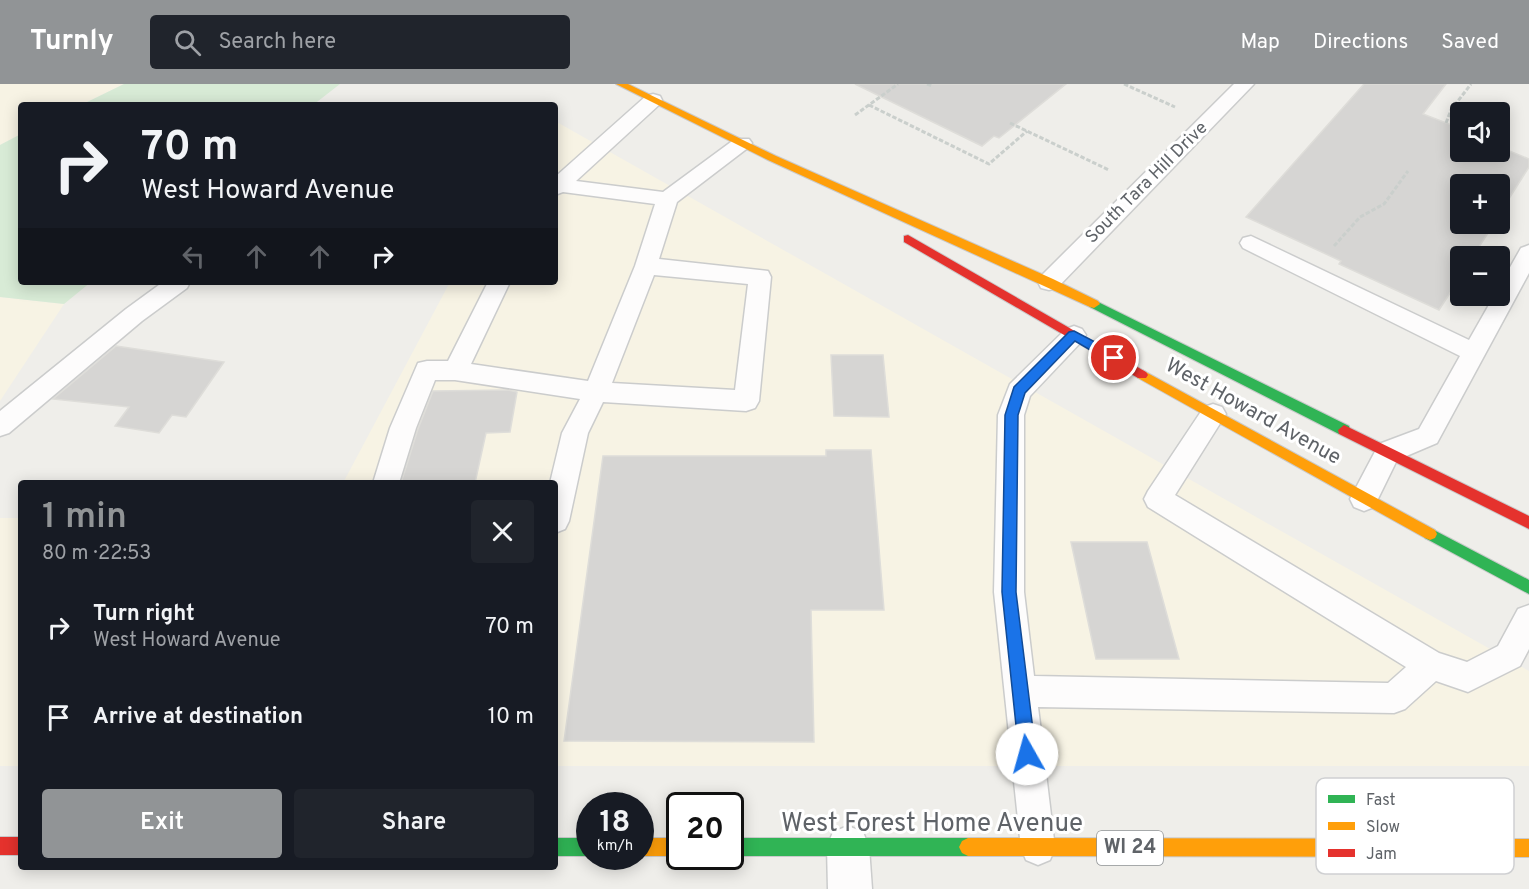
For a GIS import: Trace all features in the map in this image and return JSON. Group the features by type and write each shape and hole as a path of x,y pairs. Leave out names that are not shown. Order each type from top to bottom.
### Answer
{"street":[{"name":"West Howard Avenue","path":"621,84 772,158 1050,282 1529,524"},
{"name":"West Howard Avenue","path":"772,158 1213,414 1529,587"},
{"path":"0,846 18,846"},
{"path":"558,847 576,847"},
{"name":"West Forest Home Avenue","path":"744,847 1316,848"},
{"path":"848,847 850,889"}],"lane":[{"name":"South Tara Hill Drive","path":"1050,282 1245,84"},
{"path":"558,184 653,100"},
{"path":"558,508 575,433 596,392 646,266 668,199 742,143"},
{"path":"558,186 668,199"},
{"path":"1251,243 1474,353"},
{"path":"1364,498 1388,452 1428,436 1529,254"},
{"path":"387,480 403,428 428,370 455,370 596,392 746,401 759,277 646,266"},
{"path":"0,426 124,323 175,285"},
{"path":"455,370 497,285"},
{"path":"1038,848 1009,592 1011,415 1019,391 1074,335"},
{"path":"1213,414 1158,499 1431,665 1468,678 1509,657 1529,619"},
{"path":"1020,691 1394,698 1431,665"}],"path":[{"path":"855,115 898,84"},
{"path":"927,84 932,86"},
{"path":"1124,84 1208,121"},
{"path":"1446,123 1451,110 1471,84"},
{"path":"869,105 989,164 1027,131"},
{"path":"1010,123 1144,186"},
{"path":"1323,278 1330,251 1360,217 1384,204 1408,171"}],"shaded area":[{"path":"0,84 124,84 87,102 18,102 18,136 0,145"},
{"path":"558,123 1529,671 1529,766 558,766 558,480 345,480 448,285 558,285"},
{"path":"0,297 64,304 0,401"},
{"path":"0,518 18,518 18,766 0,766"}],"green space":[{"path":"124,84 340,84 317,102 87,102"},
{"path":"18,136 18,285 87,285 64,304 0,297 0,145"}],"building":[{"path":"855,84 1066,84 999,138 994,136 982,146"},
{"path":"1364,84 1446,84 1423,114 1450,124 1450,162 1510,162 1510,151 1529,159 1529,167 1510,197 1510,174 1450,174 1450,234 1487,234 1480,246 1450,246 1450,293 1439,310 1339,264 1341,261 1246,217"},
{"path":"116,346 224,362 186,417 172,415 159,433 115,426 129,407 53,399"},
{"path":"831,355 883,355 889,417 834,416"},
{"path":"508,390 517,392 510,432 486,433 476,480 402,480 433,391"},
{"path":"826,450 871,450 884,610 811,610 814,742 564,741 603,456 826,456"},
{"path":"1071,542 1147,542 1179,659 1096,659"}],"traffic: fast":[{"path":"1094,304 1344,430"},
{"path":"1430,534 1529,587"},
{"path":"558,847 576,847"},
{"path":"744,847 968,847"}],"traffic: slow":[{"path":"621,84 772,158 1094,304"},
{"path":"1142,375 1430,534"},
{"path":"654,847 666,847"},
{"path":"968,847 1316,848"},
{"path":"1514,848 1529,848"}],"traffic: jam":[{"path":"908,239 1142,375"},
{"path":"1344,430 1529,523"},
{"path":"0,846 18,846"}],"route":[{"path":"1027,754 1009,592 1011,415 1019,391 1074,335 1114,358"}]}
